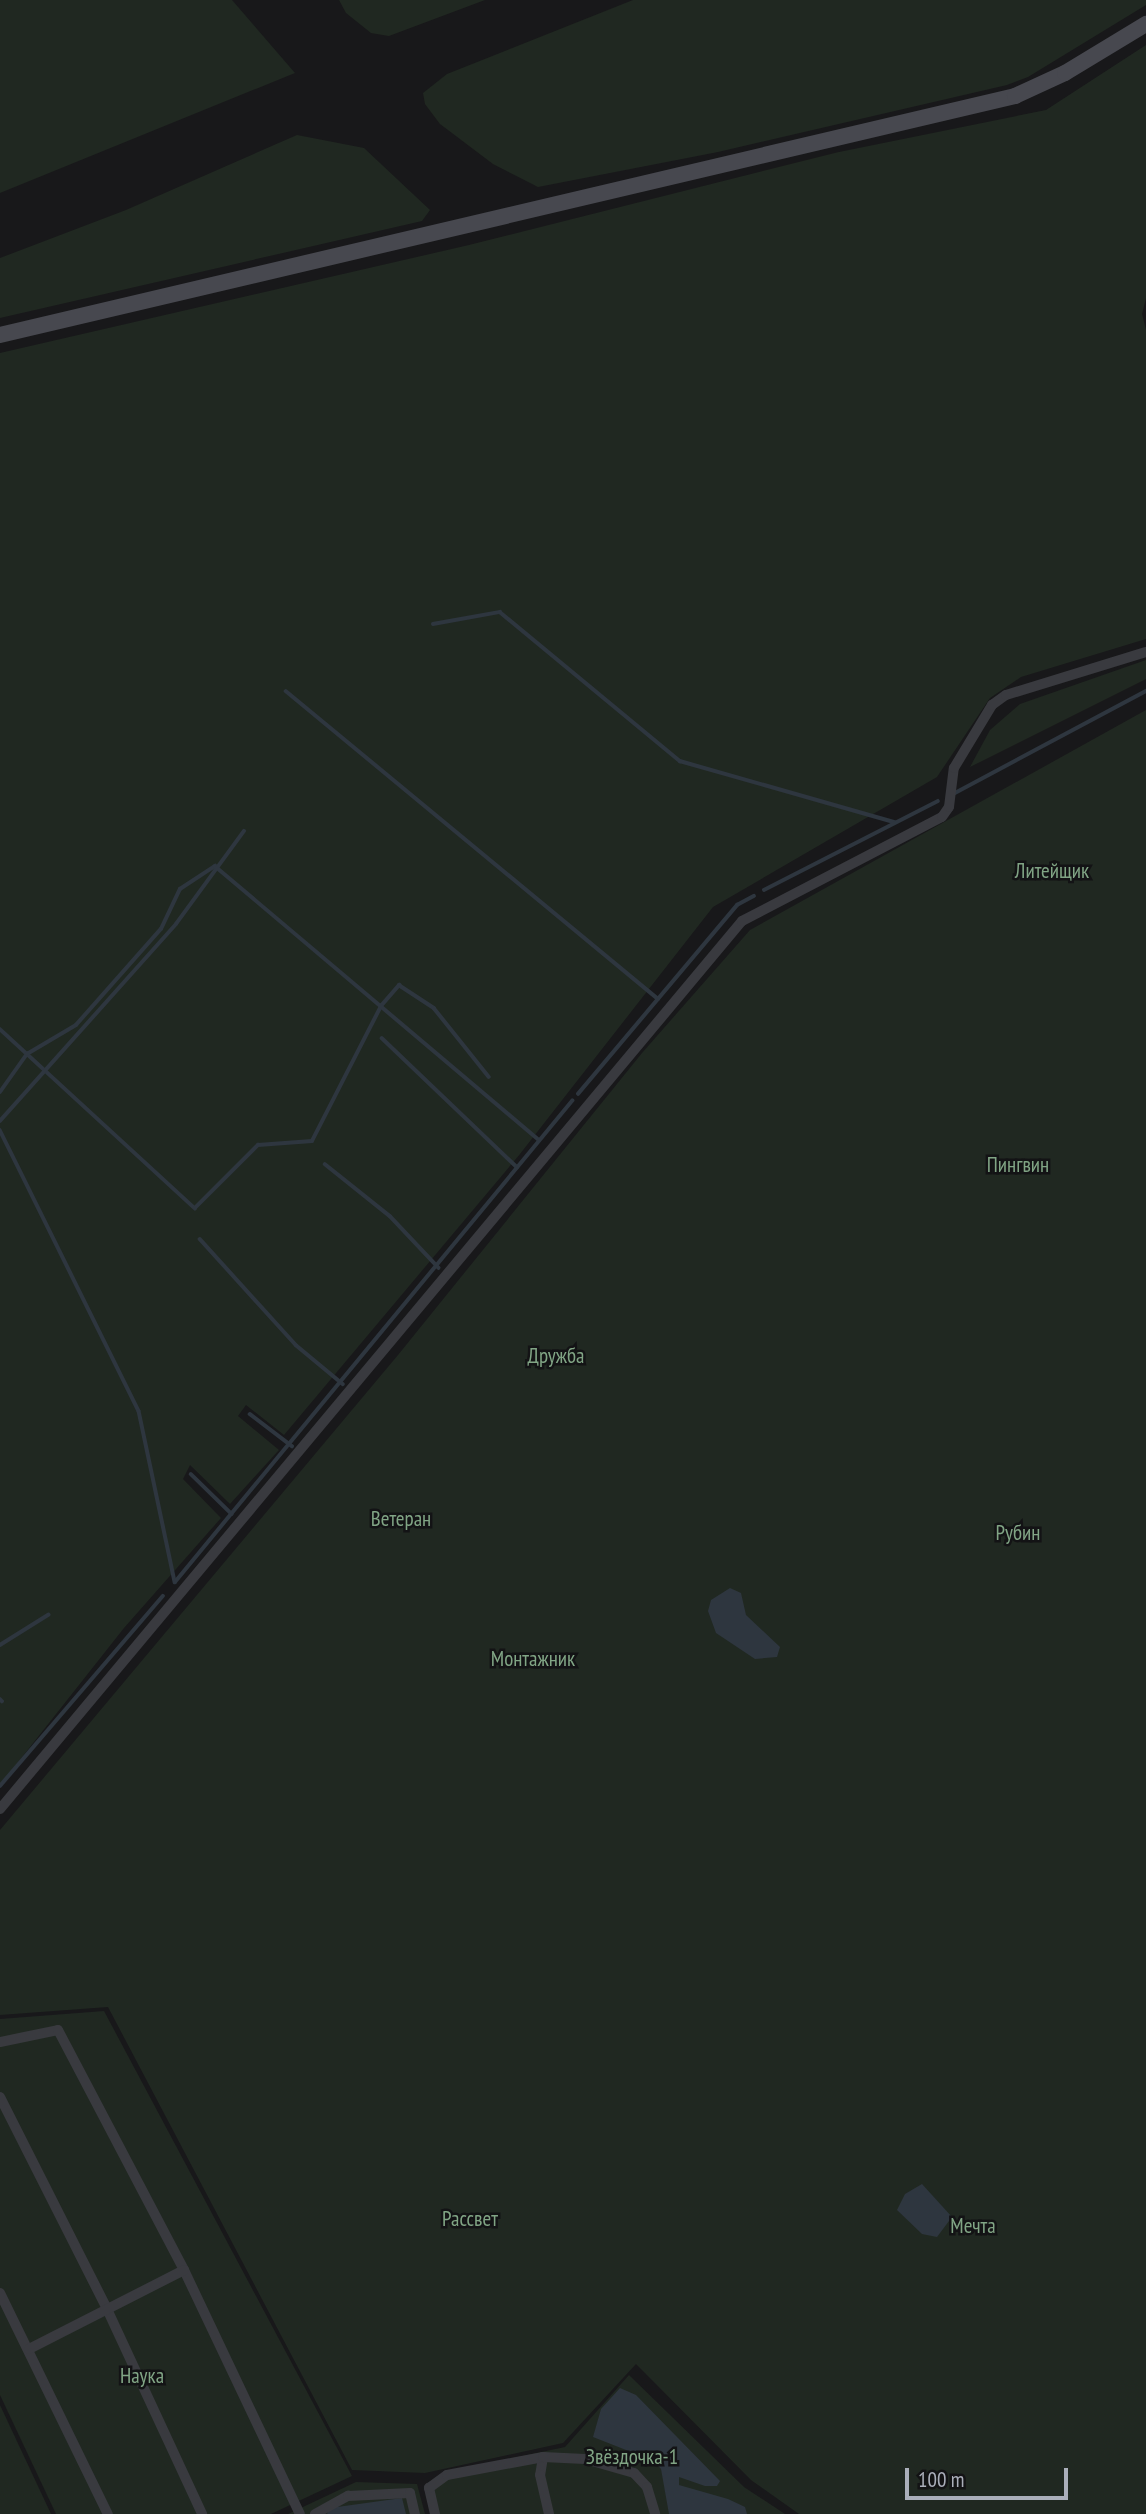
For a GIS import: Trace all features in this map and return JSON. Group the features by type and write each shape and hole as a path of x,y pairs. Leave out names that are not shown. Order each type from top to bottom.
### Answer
{"street":[{"path":"0,335 995,101 1065,73 1146,24"},
{"path":"0,1810 742,921 942,817 949,807 954,768 992,705 1006,695 1146,652"},
{"path":"0,2042 58,2030 184,2270 300,2514"},
{"path":"0,2097 107,2309 202,2514"},
{"path":"29,2350 184,2270"},
{"path":"0,2293 108,2514"},
{"path":"435,2514 429,2488 447,2475 543,2457 585,2459 634,2473 647,2487 655,2514"},
{"path":"543,2457 540,2475 549,2514"},
{"path":"315,2514 348,2496 410,2493 415,2514"}],"green space":[{"path":"0,0 232,0 295,73 0,193"},
{"path":"339,0 485,0 389,36 371,33 346,13"},
{"path":"633,0 1146,0 1146,5 1028,77 1007,85 718,152 538,187 493,164 440,124 425,104 423,93 447,74"},
{"path":"1146,45 1146,298 1142,314 1146,330 1146,639 1021,677 990,698 937,777 713,907 520,1154 284,1435 246,1405 238,1416 279,1450 230,1504 190,1465 183,1479 221,1518 124,1628 0,1785 0,353 469,245 839,152 1046,110"},
{"path":"297,135 364,148 430,210 422,221 0,318 0,258 126,210"},
{"path":"1146,660 1146,679 970,767 990,730 1020,704"},
{"path":"1146,710 1146,2514 799,2514 751,2480 636,2364 563,2443 425,2473 352,2470 108,2007 0,2015 0,1830 398,1355 642,1053 750,930"},
{"name":"Наука","path":"104,2011 352,2476 271,2514 56,2514 0,2395 0,2019"},
{"name":"Звёздочка-1","path":"629,2375 744,2487 785,2514 434,2514 426,2484 442,2473 565,2447"},
{"path":"0,2405 51,2514 0,2514"},
{"path":"356,2482 417,2484 425,2514 288,2514"}],"shaded area":[{"path":"730,1588 741,1593 746,1615 780,1647 777,1657 755,1659 716,1633 708,1611 711,1600"},
{"path":"922,2184 952,2217 937,2237 922,2234 897,2210 905,2194"},
{"path":"620,2388 636,2395 720,2481 717,2486 705,2486 679,2477 679,2485 728,2499 745,2507 747,2514 669,2514 661,2469 654,2461 593,2437 601,2409"},
{"path":"402,2498 406,2514 327,2514 330,2508"}],"waterway":[{"path":"433,624 500,612 680,761 894,822"},
{"path":"286,691 658,999"},
{"path":"955,793 1146,691"},
{"path":"764,890 938,801"},
{"path":"0,1121 176,924 244,831"},
{"path":"0,1092 27,1054 76,1025 161,929 180,889 215,866 539,1140"},
{"path":"578,1094 737,905 754,896"},
{"path":"0,1029 195,1208 258,1145 312,1141 381,1006 399,985 434,1008 489,1077"},
{"path":"382,1038 517,1167"},
{"path":"175,1582 572,1101"},
{"path":"0,1130 139,1411 175,1582"},
{"path":"325,1164 390,1216 439,1268"},
{"path":"200,1239 296,1345 343,1384"},
{"path":"250,1414 292,1446"},
{"path":"191,1474 232,1514"},
{"path":"0,1786 163,1596"},
{"path":"0,1645 48,1615"}],"park label":[{"name":"Литейщик","path":"1052,871"},
{"name":"Пингвин","path":"1018,1165"},
{"name":"Дружба","path":"556,1356"},
{"name":"Ветеран","path":"401,1519"},
{"name":"Рубин","path":"1018,1533"},
{"name":"Монтажник","path":"533,1659"},
{"name":"Рассвет","path":"470,2219"},
{"name":"Мечта","path":"973,2226"}]}
